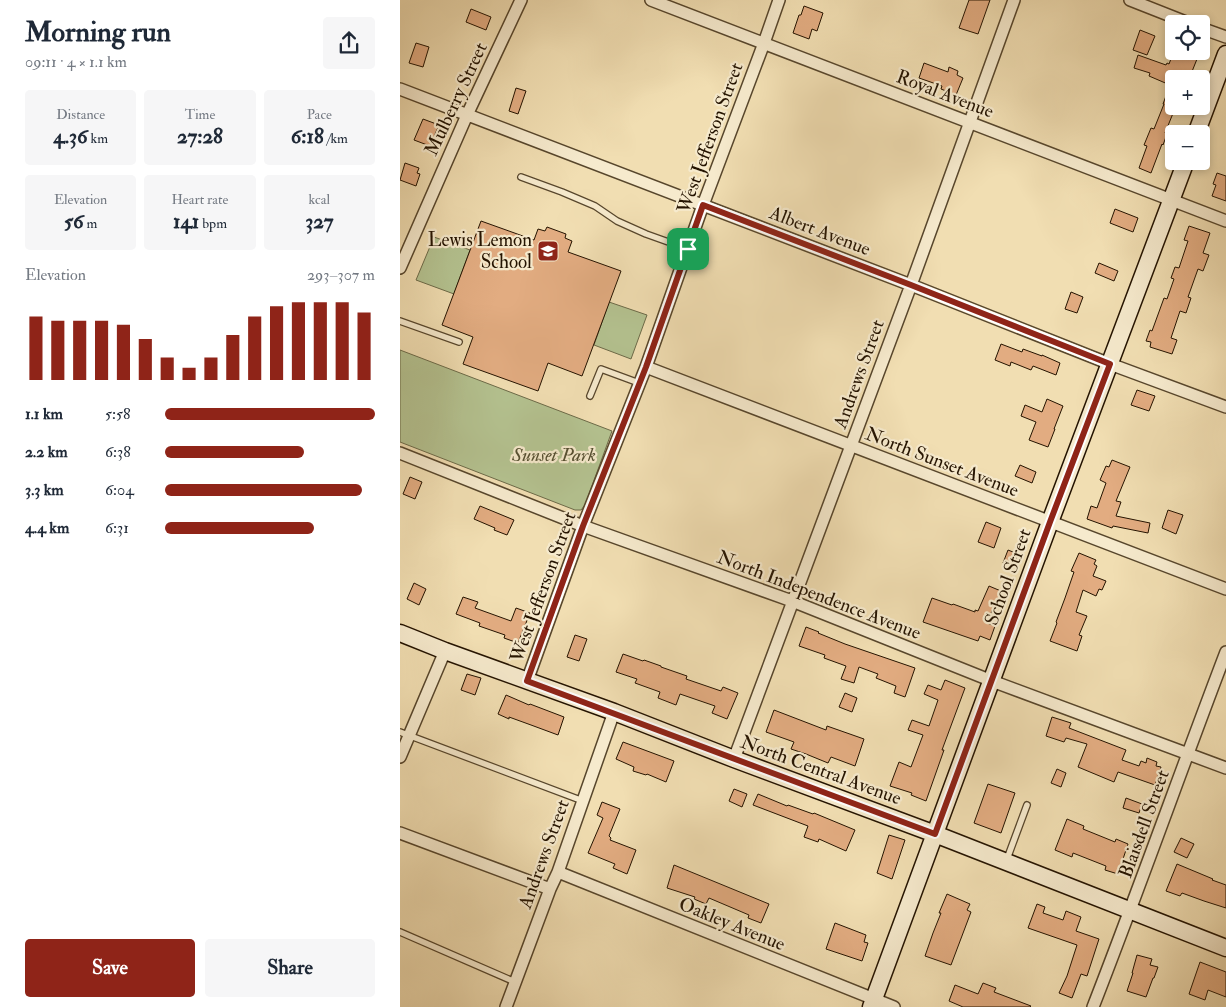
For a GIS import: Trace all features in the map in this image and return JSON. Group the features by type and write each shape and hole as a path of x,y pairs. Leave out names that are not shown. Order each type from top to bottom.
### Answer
{"main road":[{"path":"1199,125 1226,54"},
{"name":"School Street","path":"872,1003 1183,170"},
{"name":"North Central Avenue","path":"400,633 935,834 1226,948"}],"street":[{"name":"Mulberry Street","path":"400,268 467,115 521,0"},
{"name":"Royal Avenue","path":"651,0 1226,221"},
{"name":"West Jefferson Street","path":"527,681 583,526 646,367 703,205 779,0"},
{"name":"Andrews Street","path":"734,759 911,285 1014,0"},
{"path":"1130,0 1168,15"},
{"path":"1210,31 1226,37"},
{"name":"Albert Avenue","path":"400,89 911,285 1110,364 1226,407"},
{"name":"North Sunset Avenue","path":"646,367 1226,590"},
{"name":"North Independence Avenue","path":"400,453 583,526 792,601 992,681 1226,768"},
{"path":"400,757 405,734 445,651"},
{"name":"Blaisdell Street","path":"1093,1007 1131,910 1226,652"},
{"name":"Andrews Street","path":"506,1007 558,872 614,712"},
{"path":"400,833 550,889"},
{"name":"Oakley Avenue","path":"558,872 872,1003 894,1007"}],"lane":[{"path":"520,178 596,206 617,221 688,249"},
{"path":"400,321 459,342"},
{"path":"590,396 601,369 639,384"},
{"path":"405,734 583,801"},
{"path":"1006,862 1027,804"},
{"path":"400,932 515,982"}],"green space":[{"path":"434,237 470,250 454,294 416,280"},
{"path":"609,302 647,315 631,359 594,345"},
{"name":"Sunset Park","path":"400,350 612,431 585,505 581,510 575,510 400,442"}],"building":[{"path":"969,0 990,0 978,34 959,28"},
{"path":"804,6 823,13 817,31 812,29 809,39 793,33"},
{"path":"471,9 491,17 486,30 466,22"},
{"path":"1140,30 1155,36 1147,55 1133,50"},
{"path":"416,43 429,47 423,67 409,63"},
{"path":"1138,55 1166,65 1167,63 1169,64 1171,60 1197,60 1193,70 1165,70 1165,83 1149,76 1150,73 1134,68"},
{"path":"924,63 948,72 949,67 958,71 957,75 963,78 956,95 941,89 942,86 919,78"},
{"path":"516,88 526,91 518,114 509,111"},
{"path":"1165,99 1165,115 1172,115 1168,125 1165,125 1165,140 1151,173 1139,168 1147,146 1144,145 1151,128 1154,129"},
{"path":"423,119 439,125 430,146 414,140"},
{"path":"405,163 419,168 417,173 420,174 416,186 400,180"},
{"path":"1217,173 1226,176 1226,201 1212,196 1216,185 1213,184"},
{"path":"1115,209 1138,218 1133,232 1110,223"},
{"path":"481,221 534,240 538,229 545,231 547,227 566,234 565,238 572,241 568,252 621,271 582,376 548,363 538,391 463,364 473,337 442,325"},
{"path":"1189,226 1210,233 1203,253 1209,255 1203,271 1198,269 1188,297 1191,298 1186,313 1180,311 1171,338 1177,340 1172,354 1150,347 1151,342 1146,341 1150,330 1152,331 1164,298 1167,299 1174,279 1171,278 1175,267 1179,268 1188,241 1184,240"},
{"path":"1099,263 1118,271 1114,281 1095,273"},
{"path":"1071,292 1083,297 1077,313 1065,309"},
{"path":"1001,344 1022,352 1023,349 1042,355 1060,363 1056,375 1033,366 1031,370 1011,362 1010,366 995,360"},
{"path":"1137,390 1155,396 1149,411 1131,405"},
{"path":"1047,399 1063,406 1048,447 1029,440 1036,422 1021,416 1025,405 1042,412"},
{"path":"1112,460 1130,467 1116,501 1121,502 1116,516 1150,523 1148,533 1113,526 1112,528 1087,519 1091,506 1097,508 1106,483 1100,480 1106,466 1109,467"},
{"path":"1020,465 1036,472 1032,483 1015,476"},
{"path":"410,477 422,482 415,499 403,494"},
{"path":"480,506 514,520 507,535 474,519"},
{"path":"1168,510 1183,515 1176,534 1162,528"},
{"path":"986,522 1001,528 994,548 978,542"},
{"path":"1008,550 1018,554 1013,567 1003,563"},
{"path":"1079,553 1096,560 1094,564 1097,566 1093,576 1106,581 1102,590 1099,589 1096,596 1083,590 1076,612 1087,616 1079,635 1082,636 1077,651 1050,641 1074,572 1071,571"},
{"path":"414,583 426,589 419,605 407,599"},
{"path":"989,586 1008,594 1003,607 995,603 987,623 995,626 990,640 980,636 978,641 923,622 932,598 975,612 975,610 978,611"},
{"path":"463,597 478,602 475,608 511,621 516,608 530,613 518,643 504,638 505,635 479,626 480,623 456,614"},
{"path":"806,627 845,644 915,668 905,697 894,693 896,686 876,678 878,674 859,667 854,683 841,679 846,666 824,658 825,655 799,646"},
{"path":"575,635 587,639 579,661 567,657"},
{"path":"623,654 661,666 687,676 686,679 721,691 723,687 738,693 727,719 712,713 715,706 680,694 676,705 658,698 660,692 635,683 637,679 616,672"},
{"path":"467,674 481,678 475,695 461,690"},
{"path":"945,680 965,688 942,750 944,750 926,801 911,795 912,793 890,786 899,762 911,767 923,735 908,730 912,720 929,726 938,700 924,694 928,685 941,690"},
{"path":"845,693 857,698 852,712 839,707"},
{"path":"506,695 564,717 558,735 498,714"},
{"path":"774,710 826,730 827,726 864,739 855,766 831,757 828,763 791,749 794,742 766,732"},
{"path":"1052,717 1071,723 1069,728 1126,750 1122,760 1139,766 1141,761 1146,763 1147,758 1157,762 1156,766 1161,767 1155,785 1118,772 1114,782 1078,767 1087,744 1066,738 1064,742 1046,736"},
{"path":"623,742 674,761 666,782 647,774 633,771 634,767 616,759"},
{"path":"1057,769 1066,773 1061,787 1051,783"},
{"path":"988,784 1015,793 1001,833 974,823"},
{"path":"734,789 747,794 742,807 729,801"},
{"path":"758,794 787,806 814,813 855,830 846,851 819,839 818,842 804,837 808,826 753,805"},
{"path":"1126,798 1142,804 1139,813 1123,808"},
{"path":"602,802 620,809 609,836 610,840 636,850 627,874 613,868 615,864 588,853 603,818 597,815"},
{"path":"1067,819 1084,826 1083,829 1115,842 1116,839 1128,844 1118,874 1105,870 1106,866 1073,853 1072,857 1055,850"},
{"path":"889,835 905,840 892,879 877,873"},
{"path":"1181,838 1194,844 1187,858 1174,852"},
{"path":"1177,864 1226,885 1226,908 1182,893 1180,896 1166,891"},
{"path":"674,865 769,904 761,923 748,918 749,915 709,898 706,904 694,899 695,897 667,888"},
{"path":"947,894 970,904 967,910 971,912 951,965 925,956"},
{"path":"1037,904 1045,907 1043,913 1063,920 1066,911 1081,917 1076,931 1099,939 1087,976 1081,974 1072,998 1059,993 1067,976 1077,945 1028,928"},
{"path":"835,923 866,935 864,942 868,943 862,961 826,949"},
{"path":"1137,955 1152,959 1150,965 1158,967 1146,997 1127,991"},
{"path":"1200,962 1226,972 1226,997 1208,990 1205,1000 1189,994"},
{"path":"983,983 996,988 994,992 1031,1006 963,1007 949,1001 955,985 978,994"}],"place":[{"name":"Lewis Lemon School","path":"548,251"}],"route":[{"path":"703,205 1110,364 935,834 614,712 527,681 583,526 646,367 688,249 703,205"}]}
